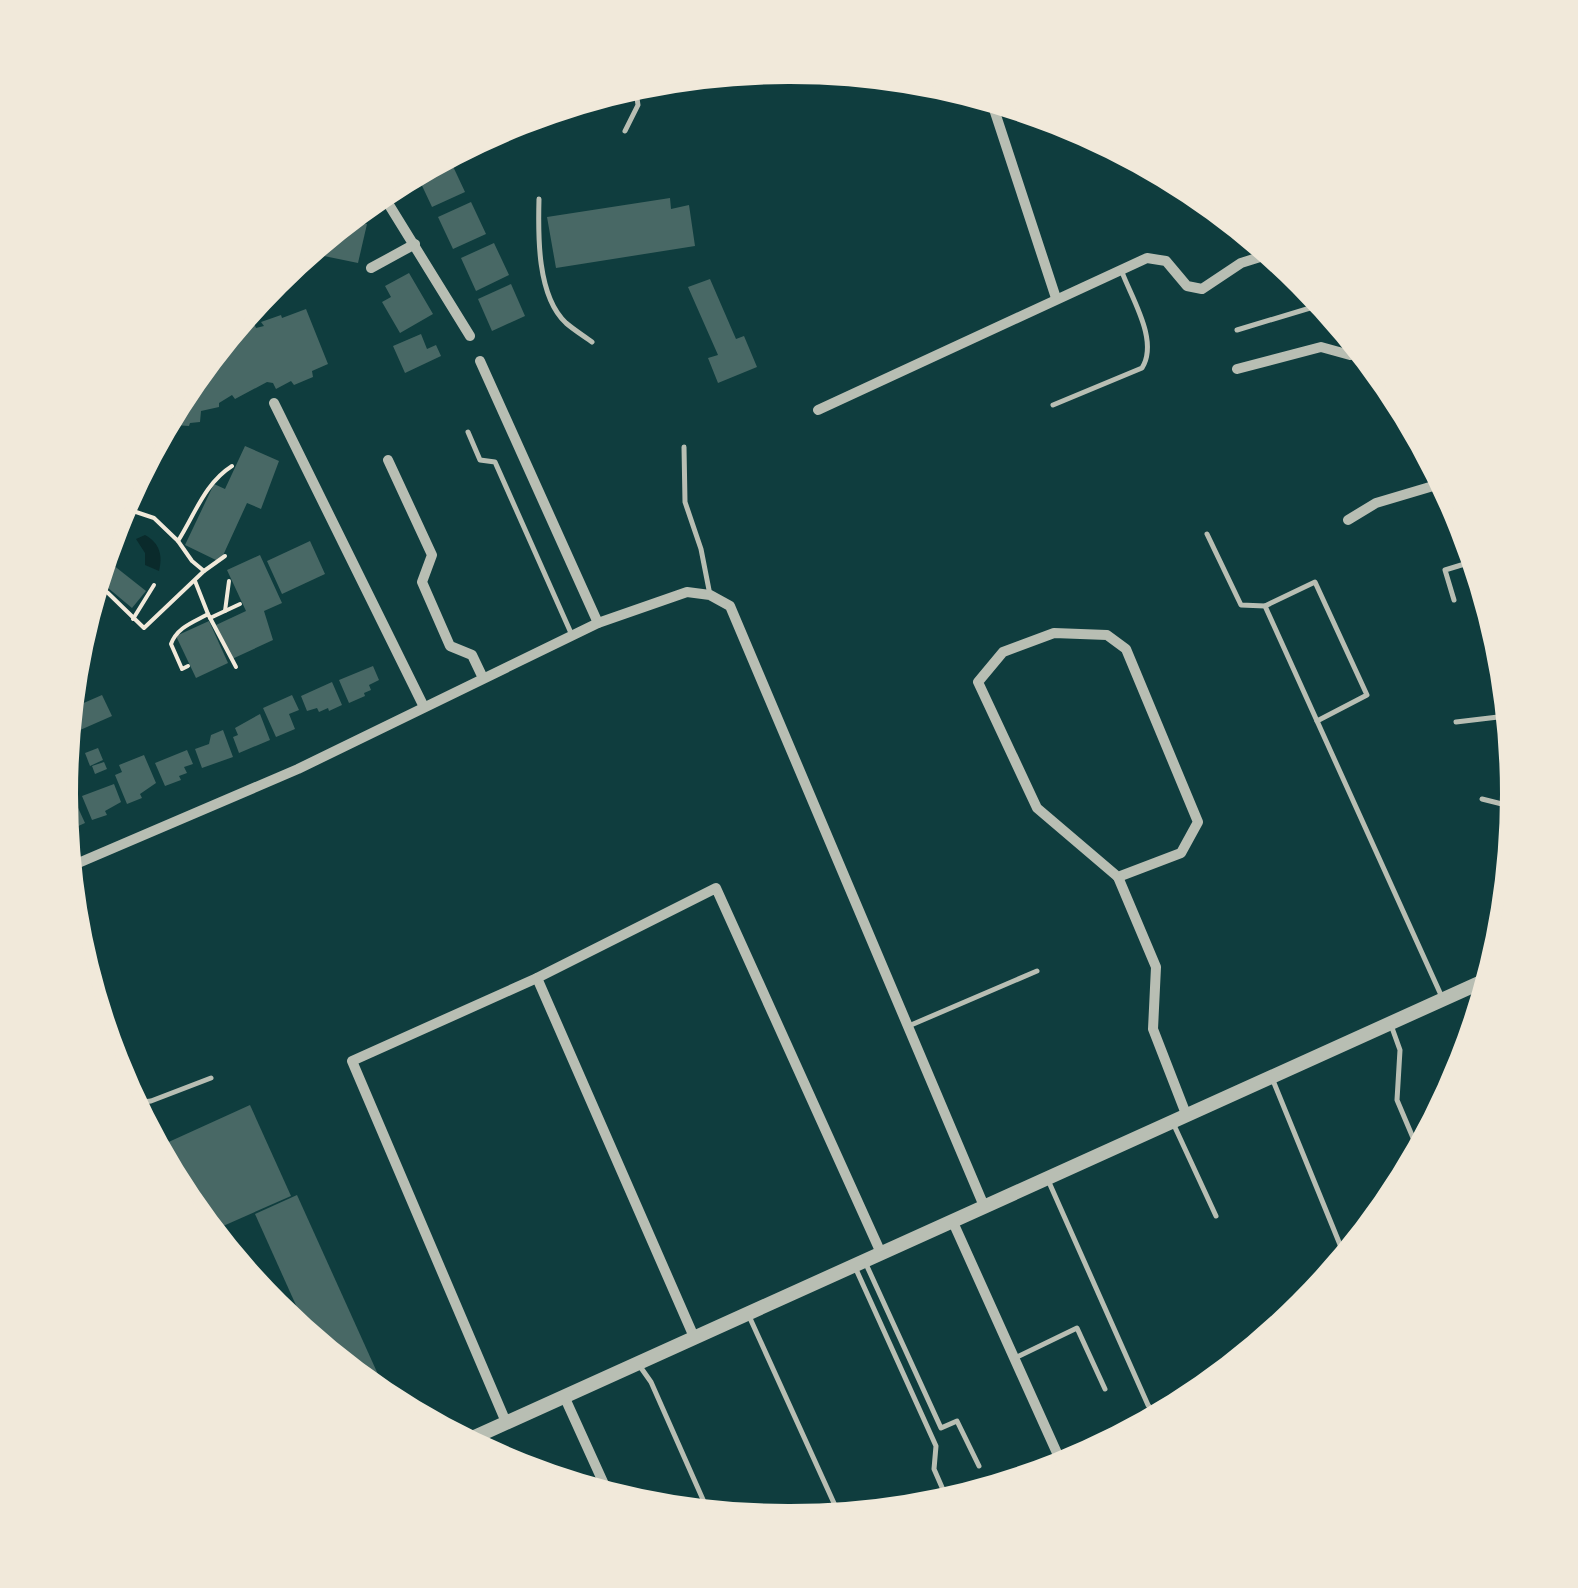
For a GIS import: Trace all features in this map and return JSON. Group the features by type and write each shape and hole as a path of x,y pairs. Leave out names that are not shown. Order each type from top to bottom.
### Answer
{"street":[{"path":"994,108 1056,298"},
{"path":"387,201 470,336"},
{"path":"371,268 415,244"},
{"path":"818,410 1147,258 1166,261 1188,286 1202,289 1241,263 1262,256"},
{"path":"1238,369 1321,346 1353,354"},
{"path":"480,360 598,623"},
{"path":"274,403 424,706"},
{"path":"388,460 432,555 422,582 450,646 472,654 483,678"},
{"path":"1348,520 1376,503 1436,486"},
{"path":"76,864 298,769 598,623 687,592 710,595 730,606 984,1206"},
{"path":"1118,877 1181,853 1198,822 1126,649 1107,635 1054,633 1003,652 978,682 1036,808 1118,877 1156,967 1153,1029 1179,1118"},
{"path":"506,1422 352,1061 537,978 716,888 881,1252"},
{"path":"537,978 694,1337"},
{"path":"472,1437 1443,998 1479,987"},
{"path":"952,1220 1059,1457"},
{"path":"564,1396 605,1486"}],"lane":[{"path":"624,131 638,104 636,94"},
{"path":"539,199 537,253 552,300 562,320 592,342"},
{"path":"1053,406 1142,368 1146,362 1149,344 1121,269"},
{"path":"1237,330 1314,307"},
{"path":"468,432 480,460 495,462 572,636"},
{"path":"684,447 686,502 710,595"},
{"path":"1207,534 1241,604 1265,606 1315,582 1367,695 1317,721"},
{"path":"1454,600 1445,570 1467,563"},
{"path":"1265,606 1443,998"},
{"path":"1456,722 1501,717"},
{"path":"1482,799 1506,803"},
{"path":"908,1026 1037,971"},
{"path":"1390,1022 1400,1050 1397,1100 1415,1143"},
{"path":"1271,1075 1342,1249"},
{"path":"142,1102 211,1078"},
{"path":"1179,1118 1216,1216"},
{"path":"1047,1178 1153,1411"},
{"path":"859,1262 941,1428 957,1422 979,1466"},
{"path":"859,1262 936,1446 934,1469 945,1493"},
{"path":"748,1313 836,1509"},
{"path":"1014,1358 1078,1328 1106,1388"},
{"path":"638,1363 651,1382 705,1505"}],"path":[{"path":"178,541 207,487 232,466"},
{"path":"131,510 154,518 204,571"},
{"path":"103,590 144,628 225,556"},
{"path":"194,580 208,616 236,667"},
{"path":"224,611 230,581"},
{"path":"133,619 154,585"},
{"path":"188,666 182,669 171,644 182,628 240,604"}],"water":[{"path":"145,535 159,550 159,571 145,565 145,553 136,539"}],"building":[{"path":"451,162 465,192 432,207 419,180"},
{"path":"670,198 671,209 689,205 695,246 556,268 547,217"},
{"path":"471,202 486,234 453,249 438,217"},
{"path":"358,222 367,224 358,263 324,256 326,248 353,226"},
{"path":"494,243 509,275 476,291 461,258"},
{"path":"409,273 433,314 400,333 382,302 391,297 385,286"},
{"path":"710,279 736,339 744,336 757,367 718,383 708,358 718,355 688,287"},
{"path":"511,284 525,316 492,331 478,299"},
{"path":"306,309 328,364 312,371 313,377 294,385 291,381 276,389 267,382 235,399 232,395 219,407 201,411 200,422 175,425 250,322 256,328 264,326 261,322 281,315 282,318"},
{"path":"421,334 427,349 436,345 441,356 405,373 393,346"},
{"path":"245,446 279,461 261,509 247,503 220,562 185,545 214,484 225,489"},
{"path":"310,541 325,574 282,594 267,561"},
{"path":"260,555 282,603 264,611 273,640 232,659 216,625 246,611 227,570"},
{"path":"111,564 146,591 132,608 104,585"},
{"path":"209,621 228,663 196,678 176,636"},
{"path":"373,666 379,680 369,685 371,690 365,696 349,703 339,680"},
{"path":"332,682 342,705 329,711 307,711 301,696"},
{"path":"102,695 112,716 76,732 78,705"},
{"path":"292,695 299,710 289,714 295,729 276,737 263,708"},
{"path":"260,714 270,740 239,753 233,737 238,735 235,728"},
{"path":"223,730 233,757 202,768 195,749 209,744 211,735"},
{"path":"98,748 103,760 90,766 85,753"},
{"path":"187,750 193,764 184,767 187,773 179,776 181,780 165,786 155,763"},
{"path":"144,755 156,783 140,794 142,798 127,804 115,775 122,772 119,765"},
{"path":"104,762 107,769 95,774 92,766"},
{"path":"114,784 121,802 105,811 107,815 92,820 82,796"},
{"path":"72,800 85,823 73,828"},
{"path":"250,1105 291,1196 219,1228 164,1144"},
{"path":"297,1195 382,1383 303,1320 255,1214"}]}
